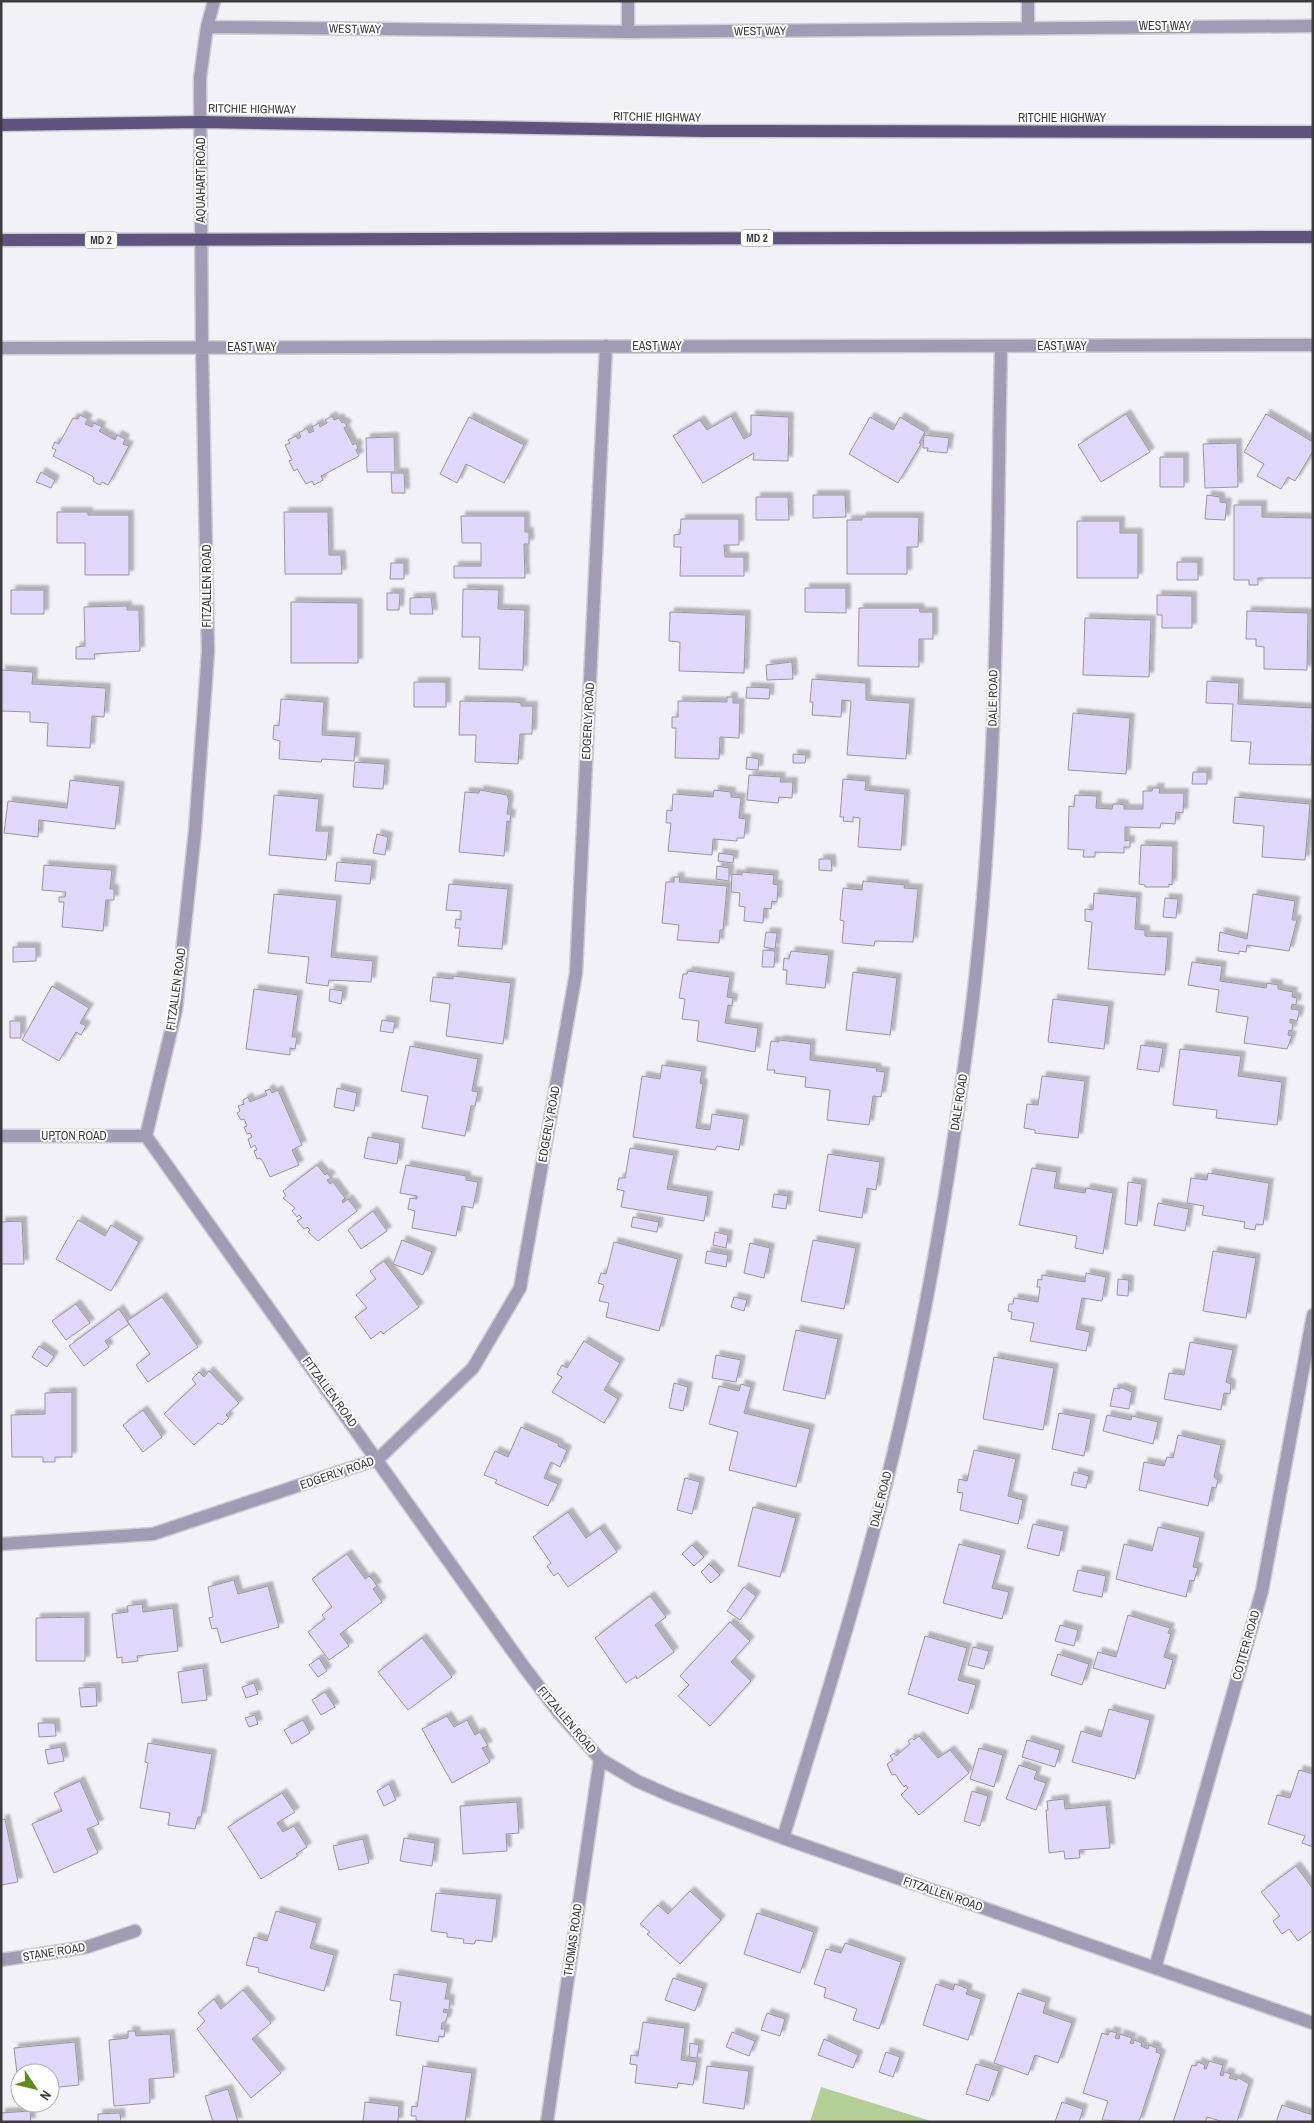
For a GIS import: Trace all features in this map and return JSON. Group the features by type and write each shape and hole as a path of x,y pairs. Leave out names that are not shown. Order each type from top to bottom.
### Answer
{"main road":[{"name":"RITCHIE HIGHWAY","path":"1,126 200,122 704,131 1313,132"},
{"name":"MD 2","path":"1,240 1313,237"}],"street":[{"name":"AQUAHART ROAD","path":"201,239 200,78 206,27 214,1"},
{"path":"628,1 628,32"},
{"path":"1028,1 1028,27"},
{"name":"WEST WAY","path":"206,27 628,32 1313,26"},
{"name":"FITZALLEN ROAD","path":"201,239 208,652 194,831 176,1010 146,1136 378,1459 524,1667 559,1713 600,1759 637,1781 671,1796 783,1838 1313,2023"},
{"name":"EAST WAY","path":"1,348 1313,345"},
{"name":"EDGERLY ROAD","path":"1,1544 153,1534 378,1459 474,1368 520,1288 576,973 606,346"},
{"name":"DALE ROAD","path":"783,1838 835,1670 908,1392 931,1270 966,1058 976,963 992,765 1001,346"},
{"name":"UPTON ROAD","path":"1,1136 146,1136"},
{"name":"COTTER ROAD","path":"1155,1968 1262,1591 1313,1315"},
{"name":"THOMAS ROAD","path":"546,2122 600,1759"},
{"name":"STANE ROAD","path":"1,1960 87,1947 135,1931"}],"green space":[{"path":"821,2087 934,2122 810,2122"}],"building":[{"path":"1126,414 1150,452 1101,482 1078,445"},
{"path":"1266,414 1313,442 1313,451 1295,481 1288,477 1281,489 1257,476 1264,464 1244,452"},
{"path":"80,415 88,419 85,424 92,427 94,423 102,427 99,431 115,440 117,435 125,439 123,444 129,446 108,485 102,482 100,485 96,483 93,481 94,478 92,476 53,456 56,450 52,448 55,442 59,444 73,418 78,419"},
{"path":"751,415 789,417 788,461 753,460 754,453 703,483 673,436 700,420 707,430 731,416 744,439 751,435"},
{"path":"332,416 334,420 339,418 347,426 344,428 353,445 356,443 358,448 356,450 359,456 321,476 323,480 314,485 312,481 306,484 297,469 294,471 289,461 292,460 285,445 290,443 288,440 296,436 298,439 301,437 299,433 307,428 309,433 314,431 312,427 319,423 320,427 327,423 325,420"},
{"path":"469,417 524,445 504,483 466,464 457,483 440,474"},
{"path":"870,417 893,430 900,417 925,432 919,443 921,444 898,483 849,454"},
{"path":"924,435 949,438 947,453 927,451 928,448 923,448"},
{"path":"394,437 395,472 367,472 366,438"},
{"path":"1237,443 1238,487 1205,488 1203,444"},
{"path":"1160,457 1184,457 1184,487 1160,487"},
{"path":"41,472 55,480 51,488 36,482"},
{"path":"391,473 404,473 405,493 392,493"},
{"path":"813,495 845,495 846,517 813,518"},
{"path":"1207,495 1220,497 1220,502 1227,503 1225,520 1205,519"},
{"path":"756,497 788,497 789,520 756,520"},
{"path":"1234,505 1262,505 1262,517 1313,518 1313,578 1258,578 1258,585 1249,585 1249,580 1234,580"},
{"path":"57,512 88,512 88,515 129,515 129,575 85,575 85,543 57,543"},
{"path":"284,512 328,512 329,555 341,555 342,574 285,574"},
{"path":"461,516 525,516 525,532 529,532 529,544 524,544 525,578 454,578 454,566 481,566 481,543 462,543"},
{"path":"862,517 919,517 918,547 907,547 907,574 847,574 847,520 862,520"},
{"path":"681,519 739,519 739,545 724,545 725,557 744,557 744,576 680,576 681,547 674,547 674,535 680,534"},
{"path":"1077,521 1120,521 1120,533 1138,533 1138,578 1077,578"},
{"path":"1177,562 1198,562 1198,580 1177,580"},
{"path":"391,563 404,563 404,579 390,579"},
{"path":"805,588 846,588 846,613 805,612"},
{"path":"463,589 499,590 498,609 525,610 523,670 479,669 480,637 462,637"},
{"path":"11,590 44,590 44,614 11,614"},
{"path":"387,593 400,593 399,610 387,610"},
{"path":"1157,595 1192,596 1192,628 1162,628 1162,615 1157,615"},
{"path":"431,597 433,614 410,614 410,598"},
{"path":"291,602 358,603 358,663 291,663"},
{"path":"127,606 127,610 139,610 140,651 94,654 95,659 76,659 76,647 85,646 84,607"},
{"path":"859,608 919,608 920,612 933,612 933,639 919,639 919,667 858,666"},
{"path":"1247,611 1308,613 1307,670 1264,669 1264,647 1256,646 1256,639 1246,639"},
{"path":"670,612 746,615 744,673 679,671 680,642 669,641"},
{"path":"1085,618 1151,620 1149,677 1083,675"},
{"path":"792,662 793,679 767,680 766,665"},
{"path":"1,670 33,672 32,684 106,688 104,717 92,716 90,748 47,746 48,723 30,722 30,712 1,711"},
{"path":"812,679 866,683 866,700 910,703 906,759 847,755 851,701 842,700 841,717 812,715 813,702 810,702"},
{"path":"1207,681 1239,683 1238,704 1313,708 1311,765 1249,764 1251,742 1231,741 1233,704 1206,703"},
{"path":"414,682 446,682 446,707 414,707"},
{"path":"747,687 770,688 769,699 746,698"},
{"path":"727,697 733,697 733,703 740,703 739,738 720,737 719,759 675,758 676,728 672,728 672,717 678,717 678,701 727,702"},
{"path":"281,699 324,702 322,735 356,737 354,761 322,759 321,762 279,759 280,741 273,739 274,725 279,726"},
{"path":"460,701 515,702 521,703 521,706 533,706 532,734 520,734 518,764 475,762 476,735 459,735"},
{"path":"1073,713 1130,718 1126,774 1068,770"},
{"path":"793,754 806,755 805,763 793,763"},
{"path":"747,757 759,759 758,770 746,769"},
{"path":"355,762 385,764 383,789 353,787"},
{"path":"1193,772 1207,772 1207,784 1192,784"},
{"path":"749,775 781,777 780,782 793,782 792,798 779,797 778,803 747,800"},
{"path":"843,779 866,781 865,790 905,794 901,850 858,847 860,818 853,817 853,822 843,821 844,817 840,817"},
{"path":"70,780 120,786 115,829 39,820 38,837 4,833 8,801 67,808"},
{"path":"1153,788 1160,788 1159,793 1184,793 1183,813 1176,812 1175,824 1161,823 1160,828 1125,827 1125,841 1130,840 1130,847 1124,847 1124,853 1095,852 1095,857 1083,857 1084,850 1068,849 1069,806 1074,807 1075,795 1097,796 1096,808 1112,809 1113,804 1119,804 1124,805 1124,809 1143,809 1143,791 1152,791"},
{"path":"480,790 507,795 509,801 507,814 511,814 510,822 507,821 504,856 459,852 465,792 479,793"},
{"path":"714,790 731,792 731,797 741,798 739,818 746,819 744,838 737,838 737,841 713,839 712,855 668,851 671,823 666,823 667,810 672,811 673,794 713,797"},
{"path":"274,795 319,799 316,831 329,831 326,860 269,855"},
{"path":"1235,797 1310,804 1305,860 1262,857 1264,826 1233,823"},
{"path":"377,834 388,837 385,855 373,853"},
{"path":"1141,845 1173,846 1172,885 1169,884 1169,887 1145,887 1145,885 1139,884"},
{"path":"719,853 734,855 733,863 718,861"},
{"path":"819,859 831,859 832,871 819,870"},
{"path":"337,862 372,865 370,884 335,881"},
{"path":"44,865 112,870 110,889 114,889 114,900 106,900 103,931 62,927 64,902 59,902 59,897 65,897 66,892 42,890"},
{"path":"717,866 729,868 729,881 716,879"},
{"path":"742,872 774,875 773,884 778,885 777,902 772,901 771,909 764,908 763,923 744,921 745,907 739,906 740,893 731,892 732,874 742,875"},
{"path":"674,877 680,877 679,882 727,886 723,930 720,930 719,943 677,940 679,925 662,923 666,882 674,882"},
{"path":"863,881 905,885 904,888 918,889 913,942 875,941 874,946 842,943 844,921 840,920 843,888 862,890"},
{"path":"449,884 508,889 502,949 458,946 460,928 455,928 456,919 461,920 461,911 446,910"},
{"path":"1094,893 1137,897 1135,929 1145,930 1145,936 1168,937 1165,975 1088,969 1092,922 1085,921 1085,909 1093,910"},
{"path":"274,894 337,900 331,957 373,961 371,982 329,980 328,986 306,983 309,957 268,953"},
{"path":"1253,894 1295,901 1292,920 1297,920 1289,951 1247,945 1246,952 1239,951 1239,954 1218,951 1220,932 1247,939"},
{"path":"1165,898 1178,899 1176,918 1163,917"},
{"path":"766,932 777,933 775,949 764,947"},
{"path":"13,947 36,947 36,961 13,962"},
{"path":"763,950 775,951 774,967 762,967"},
{"path":"791,951 829,955 825,988 786,984 787,970 783,970 784,958 789,959"},
{"path":"1192,962 1222,966 1220,981 1266,988 1267,983 1278,985 1278,989 1293,992 1292,997 1297,998 1296,1005 1292,1004 1291,1009 1299,1010 1299,1014 1297,1021 1290,1019 1290,1023 1293,1023 1292,1031 1289,1030 1288,1035 1292,1036 1287,1049 1244,1043 1248,1017 1216,1012 1219,990 1188,985"},
{"path":"688,971 730,977 727,997 733,998 732,1006 728,1005 725,1023 758,1028 755,1052 697,1041 699,1021 682,1019 685,999 679,998 683,974 687,974"},
{"path":"853,972 897,978 890,1035 846,1030"},
{"path":"453,976 511,983 503,1044 446,1036 450,1004 430,1001 433,977 453,979"},
{"path":"52,986 89,1008 80,1023 86,1026 81,1035 76,1032 59,1061 22,1040"},
{"path":"254,989 298,995 292,1037 297,1037 295,1049 290,1048 290,1055 246,1049"},
{"path":"330,989 343,991 341,1004 329,1001"},
{"path":"1053,999 1109,1006 1104,1049 1048,1042"},
{"path":"382,1020 395,1022 393,1033 380,1031"},
{"path":"10,1021 21,1021 21,1038 10,1038"},
{"path":"779,1040 811,1044 810,1060 877,1068 876,1071 885,1072 881,1097 873,1096 869,1125 827,1120 830,1090 805,1087 806,1077 774,1073 775,1070 767,1070 771,1041 779,1042"},
{"path":"1141,1045 1163,1048 1159,1072 1137,1069"},
{"path":"410,1046 478,1059 472,1091 478,1092 475,1106 471,1106 465,1136 422,1128 428,1096 401,1091"},
{"path":"1180,1049 1241,1056 1238,1076 1282,1082 1277,1125 1216,1118 1217,1110 1173,1105"},
{"path":"662,1065 702,1071 700,1083 703,1084 696,1128 710,1130 712,1114 744,1119 739,1150 717,1146 715,1150 633,1137 642,1076 660,1079"},
{"path":"1042,1076 1085,1081 1078,1138 1035,1133 1035,1130 1024,1128 1027,1104 1038,1105"},
{"path":"337,1088 357,1093 354,1111 334,1107"},
{"path":"270,1089 272,1093 278,1090 302,1145 292,1150 299,1165 270,1177 263,1162 260,1158 257,1159 254,1151 257,1150 255,1145 251,1148 248,1139 252,1137 250,1133 247,1134 244,1127 247,1126 244,1119 241,1120 237,1113 240,1111 238,1106 244,1104 243,1100 248,1097 250,1102 267,1095 265,1091"},
{"path":"368,1137 400,1143 397,1164 364,1158"},
{"path":"630,1148 674,1155 667,1189 708,1196 704,1221 621,1207 624,1191 617,1189 619,1178 625,1178"},
{"path":"828,1154 880,1162 876,1190 867,1188 862,1218 819,1211"},
{"path":"317,1165 325,1175 327,1173 331,1178 327,1180 330,1184 333,1182 345,1198 342,1201 343,1203 348,1199 357,1211 318,1241 308,1232 310,1230 307,1227 304,1229 297,1221 302,1218 299,1215 297,1217 292,1211 295,1208 283,1198 286,1196 283,1191"},
{"path":"406,1165 466,1176 466,1180 478,1182 473,1208 462,1206 456,1236 412,1228 415,1211 408,1209 410,1198 417,1199 417,1196 400,1193"},
{"path":"1032,1168 1057,1172 1054,1188 1085,1193 1086,1188 1113,1193 1103,1254 1075,1248 1077,1236 1019,1225"},
{"path":"1208,1173 1269,1183 1263,1225 1256,1224 1255,1230 1244,1228 1245,1222 1202,1215 1204,1206 1187,1203 1191,1178 1207,1180"},
{"path":"1128,1182 1142,1184 1137,1226 1125,1224"},
{"path":"774,1194 788,1196 786,1209 772,1207"},
{"path":"1158,1203 1189,1209 1185,1231 1154,1225"},
{"path":"373,1211 387,1231 361,1249 348,1230"},
{"path":"633,1217 659,1222 657,1232 631,1227"},
{"path":"78,1220 105,1236 111,1225 139,1242 111,1291 56,1259"},
{"path":"22,1221 24,1264 1,1264 1,1222"},
{"path":"715,1232 728,1235 726,1248 713,1245"},
{"path":"402,1240 432,1252 423,1275 393,1264"},
{"path":"813,1240 856,1248 844,1309 801,1301"},
{"path":"614,1242 678,1259 659,1331 606,1317 609,1303 599,1301 604,1285 598,1283 601,1273 606,1274"},
{"path":"750,1243 770,1248 764,1278 744,1273"},
{"path":"707,1251 728,1255 726,1267 705,1263"},
{"path":"1213,1251 1256,1258 1246,1318 1203,1311"},
{"path":"384,1261 419,1307 383,1334 381,1331 371,1339 355,1317 367,1308 356,1295 376,1279 370,1271"},
{"path":"1086,1273 1106,1277 1102,1301 1082,1298 1076,1329 1090,1332 1086,1351 1030,1341 1034,1323 1011,1319 1012,1312 1008,1311 1009,1304 1013,1304 1014,1298 1038,1302 1040,1287 1037,1287 1038,1279 1042,1280 1042,1275 1085,1282"},
{"path":"1118,1279 1129,1280 1128,1296 1117,1295"},
{"path":"162,1297 198,1347 148,1382 136,1365 150,1354 127,1321"},
{"path":"734,1297 747,1300 744,1311 731,1307"},
{"path":"76,1304 90,1323 66,1340 52,1321"},
{"path":"119,1309 129,1324 105,1341 109,1347 84,1366 69,1346"},
{"path":"796,1330 838,1339 825,1399 783,1390"},
{"path":"584,1341 620,1363 604,1390 618,1399 604,1423 552,1392 562,1377 557,1374 562,1365 567,1368"},
{"path":"1190,1342 1233,1350 1226,1382 1231,1384 1230,1394 1224,1393 1221,1410 1164,1399 1169,1373 1184,1375"},
{"path":"39,1346 54,1356 47,1367 32,1357"},
{"path":"716,1355 741,1360 736,1382 712,1378"},
{"path":"994,1357 1054,1368 1043,1430 983,1419"},
{"path":"209,1371 239,1403 226,1415 229,1418 222,1425 218,1423 194,1445 164,1414 196,1384 192,1379 199,1372 204,1377"},
{"path":"674,1383 688,1387 683,1411 669,1408"},
{"path":"741,1384 751,1387 744,1413 810,1429 796,1487 729,1470 738,1432 709,1424 719,1386 739,1391"},
{"path":"1120,1387 1132,1392 1129,1409 1110,1406 1114,1388 1120,1389"},
{"path":"72,1392 72,1457 55,1457 55,1462 43,1462 43,1457 12,1457 11,1415 45,1414 45,1393"},
{"path":"143,1410 162,1437 143,1452 123,1425"},
{"path":"1059,1413 1091,1419 1084,1456 1052,1449"},
{"path":"1107,1415 1131,1420 1132,1416 1158,1422 1153,1444 1103,1431"},
{"path":"521,1427 559,1444 558,1446 567,1450 560,1467 551,1462 544,1478 558,1484 548,1506 495,1483 497,1480 484,1475 495,1451 508,1457"},
{"path":"1178,1435 1221,1445 1214,1477 1218,1480 1216,1488 1212,1487 1208,1506 1139,1490 1144,1462 1164,1466 1167,1457 1173,1458"},
{"path":"974,1450 1016,1459 1008,1496 1023,1500 1018,1524 960,1510 963,1493 957,1492 959,1479 967,1481"},
{"path":"1074,1472 1089,1476 1086,1488 1071,1485"},
{"path":"685,1478 700,1482 692,1514 677,1510"},
{"path":"753,1507 796,1518 780,1577 738,1566"},
{"path":"568,1512 586,1538 600,1528 617,1552 568,1587 558,1573 554,1576 547,1566 551,1563 533,1537"},
{"path":"1033,1524 1064,1531 1059,1556 1027,1548"},
{"path":"1158,1527 1200,1537 1193,1567 1198,1568 1194,1581 1190,1580 1186,1597 1116,1579 1124,1544 1152,1551"},
{"path":"959,1544 1001,1555 992,1588 1009,1592 1002,1619 943,1603"},
{"path":"692,1545 704,1557 694,1566 682,1554"},
{"path":"347,1554 365,1579 369,1576 372,1579 377,1586 373,1589 382,1602 340,1634 349,1646 329,1660 308,1632 325,1619 322,1615 332,1607 312,1579"},
{"path":"709,1564 720,1575 711,1583 701,1572"},
{"path":"1078,1570 1106,1576 1102,1597 1073,1591"},
{"path":"234,1580 238,1594 268,1586 279,1627 221,1643 217,1628 212,1629 209,1618 213,1617 208,1587"},
{"path":"744,1587 756,1596 740,1620 727,1611"},
{"path":"650,1596 666,1617 655,1625 674,1652 637,1679 636,1676 626,1683 595,1638"},
{"path":"142,1604 143,1612 173,1608 178,1651 137,1656 138,1661 122,1663 122,1657 117,1658 112,1614 128,1612 127,1606"},
{"path":"1128,1615 1170,1628 1168,1633 1171,1634 1164,1657 1173,1660 1165,1689 1093,1668 1098,1652 1116,1657"},
{"path":"85,1617 85,1661 36,1661 36,1618"},
{"path":"730,1622 750,1641 731,1662 751,1681 710,1726 678,1696 689,1685 680,1676"},
{"path":"1060,1625 1078,1630 1074,1646 1055,1641"},
{"path":"925,1636 967,1648 958,1680 976,1685 968,1714 908,1694"},
{"path":"422,1638 452,1677 408,1710 378,1672"},
{"path":"973,1647 989,1651 984,1669 968,1665"},
{"path":"1058,1654 1089,1664 1082,1685 1051,1675"},
{"path":"319,1658 327,1671 318,1677 309,1665"},
{"path":"203,1668 207,1700 182,1703 178,1672"},
{"path":"254,1683 258,1694 246,1698 242,1687"},
{"path":"96,1687 97,1706 81,1707 79,1688"},
{"path":"325,1692 335,1707 321,1715 312,1700"},
{"path":"1109,1709 1150,1720 1135,1779 1072,1762 1081,1731 1101,1737"},
{"path":"255,1715 258,1724 249,1727 245,1718"},
{"path":"447,1716 454,1727 467,1720 475,1735 480,1732 488,1746 482,1748 490,1762 452,1783 422,1729"},
{"path":"303,1720 310,1733 292,1744 284,1730"},
{"path":"38,1723 55,1723 56,1736 39,1737"},
{"path":"919,1736 938,1758 950,1750 969,1773 919,1815 901,1795 908,1788 906,1785 904,1787 895,1774 892,1775 887,1764 893,1760 890,1756 894,1753 896,1756 910,1744 908,1741 912,1738 914,1740"},
{"path":"1027,1740 1060,1750 1055,1767 1022,1757"},
{"path":"148,1743 212,1754 201,1817 198,1817 195,1829 168,1825 170,1813 140,1808 148,1763 145,1762"},
{"path":"61,1747 64,1761 48,1764 45,1750"},
{"path":"979,1748 1003,1755 994,1787 970,1779"},
{"path":"1019,1765 1037,1771 1034,1779 1046,1783 1036,1810 1006,1799"},
{"path":"1299,1770 1313,1774 1313,1847 1302,1843 1305,1836 1268,1824 1277,1795 1290,1798"},
{"path":"80,1781 99,1824 87,1829 98,1853 54,1873 32,1824 62,1811 54,1793"},
{"path":"389,1784 396,1800 384,1806 377,1791"},
{"path":"972,1791 988,1796 980,1826 964,1821"},
{"path":"282,1793 295,1812 277,1823 283,1832 294,1826 307,1847 296,1854 298,1856 261,1879 228,1827"},
{"path":"1064,1799 1065,1809 1106,1805 1110,1848 1079,1850 1080,1858 1065,1859 1064,1851 1049,1853 1047,1801"},
{"path":"517,1802 519,1833 506,1834 507,1851 463,1854 460,1806"},
{"path":"5,1819 18,1882 1,1885 1,1820"},
{"path":"404,1838 435,1843 432,1866 400,1861"},
{"path":"363,1839 369,1863 339,1870 333,1846"},
{"path":"1296,1866 1313,1889 1313,1930 1298,1941 1289,1929 1282,1934 1273,1921 1280,1916 1261,1892"},
{"path":"690,1891 721,1920 680,1964 647,1934 650,1932 640,1924 658,1905 668,1914"},
{"path":"436,1893 497,1899 492,1942 476,1940 474,1944 463,1943 464,1939 447,1937 447,1933 431,1931"},
{"path":"276,1911 317,1923 310,1948 334,1955 324,1991 258,1972 259,1968 246,1965 254,1937 267,1941"},
{"path":"757,1913 814,1932 800,1973 744,1954"},
{"path":"845,1943 901,1962 879,2029 853,2020 857,2009 824,1997 826,1988 814,1984 826,1949 841,1953"},
{"path":"394,1974 448,1983 445,1999 450,1999 449,2010 444,2009 443,2012 448,2013 441,2029 445,2029 444,2037 439,2036 438,2042 396,2035 401,2002 390,2000"},
{"path":"673,1978 703,1988 695,2011 665,2000"},
{"path":"936,1984 953,1990 955,1984 961,1986 968,1989 966,1994 981,1999 968,2040 923,2025"},
{"path":"243,1990 271,2023 252,2039 281,2073 251,2098 197,2029 205,2021 198,2013 214,1999 221,2009"},
{"path":"1018,1993 1046,2002 1043,2013 1072,2023 1058,2063 1035,2055 1028,2075 994,2063"},
{"path":"767,2013 785,2019 780,2036 761,2030"},
{"path":"643,2022 685,2028 681,2060 697,2062 693,2085 678,2083 677,2088 635,2083 637,2065 630,2064 631,2055 638,2056"},
{"path":"128,2031 135,2031 136,2036 170,2034 174,2077 149,2079 150,2103 114,2106 109,2040 128,2038"},
{"path":"1110,2031 1117,2033 1115,2038 1119,2039 1120,2034 1132,2038 1130,2043 1133,2044 1134,2040 1142,2043 1141,2046 1148,2049 1149,2045 1157,2048 1156,2052 1161,2054 1139,2122 1102,2120 1108,2101 1083,2093 1102,2033 1108,2035"},
{"path":"732,2032 755,2041 749,2056 726,2047"},
{"path":"824,2039 858,2055 853,2068 818,2055"},
{"path":"75,2042 79,2085 60,2087 60,2063 16,2063 14,2048"},
{"path":"690,2043 699,2045 697,2058 689,2057"},
{"path":"886,2052 900,2057 893,2077 879,2072"},
{"path":"1209,2061 1223,2065 1220,2075 1223,2076 1224,2072 1231,2074 1229,2078 1237,2080 1237,2077 1249,2084 1237,2122 1224,2122 1207,2117 1205,2122 1173,2122 1192,2065 1196,2066 1198,2062 1205,2065 1204,2069 1206,2069"},
{"path":"976,2064 999,2071 989,2101 966,2094"},
{"path":"423,2066 472,2073 465,2122 425,2122 416,2120 416,2116 411,2116 412,2106 417,2107"},
{"path":"707,2066 749,2071 744,2109 703,2103"},
{"path":"228,2089 238,2122 213,2122 205,2096"},
{"path":"365,2102 399,2106 398,2122 363,2122"},
{"path":"1062,2102 1083,2109 1079,2122 1055,2122"},
{"path":"1282,2105 1313,2115 1313,2122 1276,2122"},
{"path":"1,2113 30,2113 31,2122 1,2122"},
{"path":"120,2113 121,2122 98,2122 98,2114"}]}
